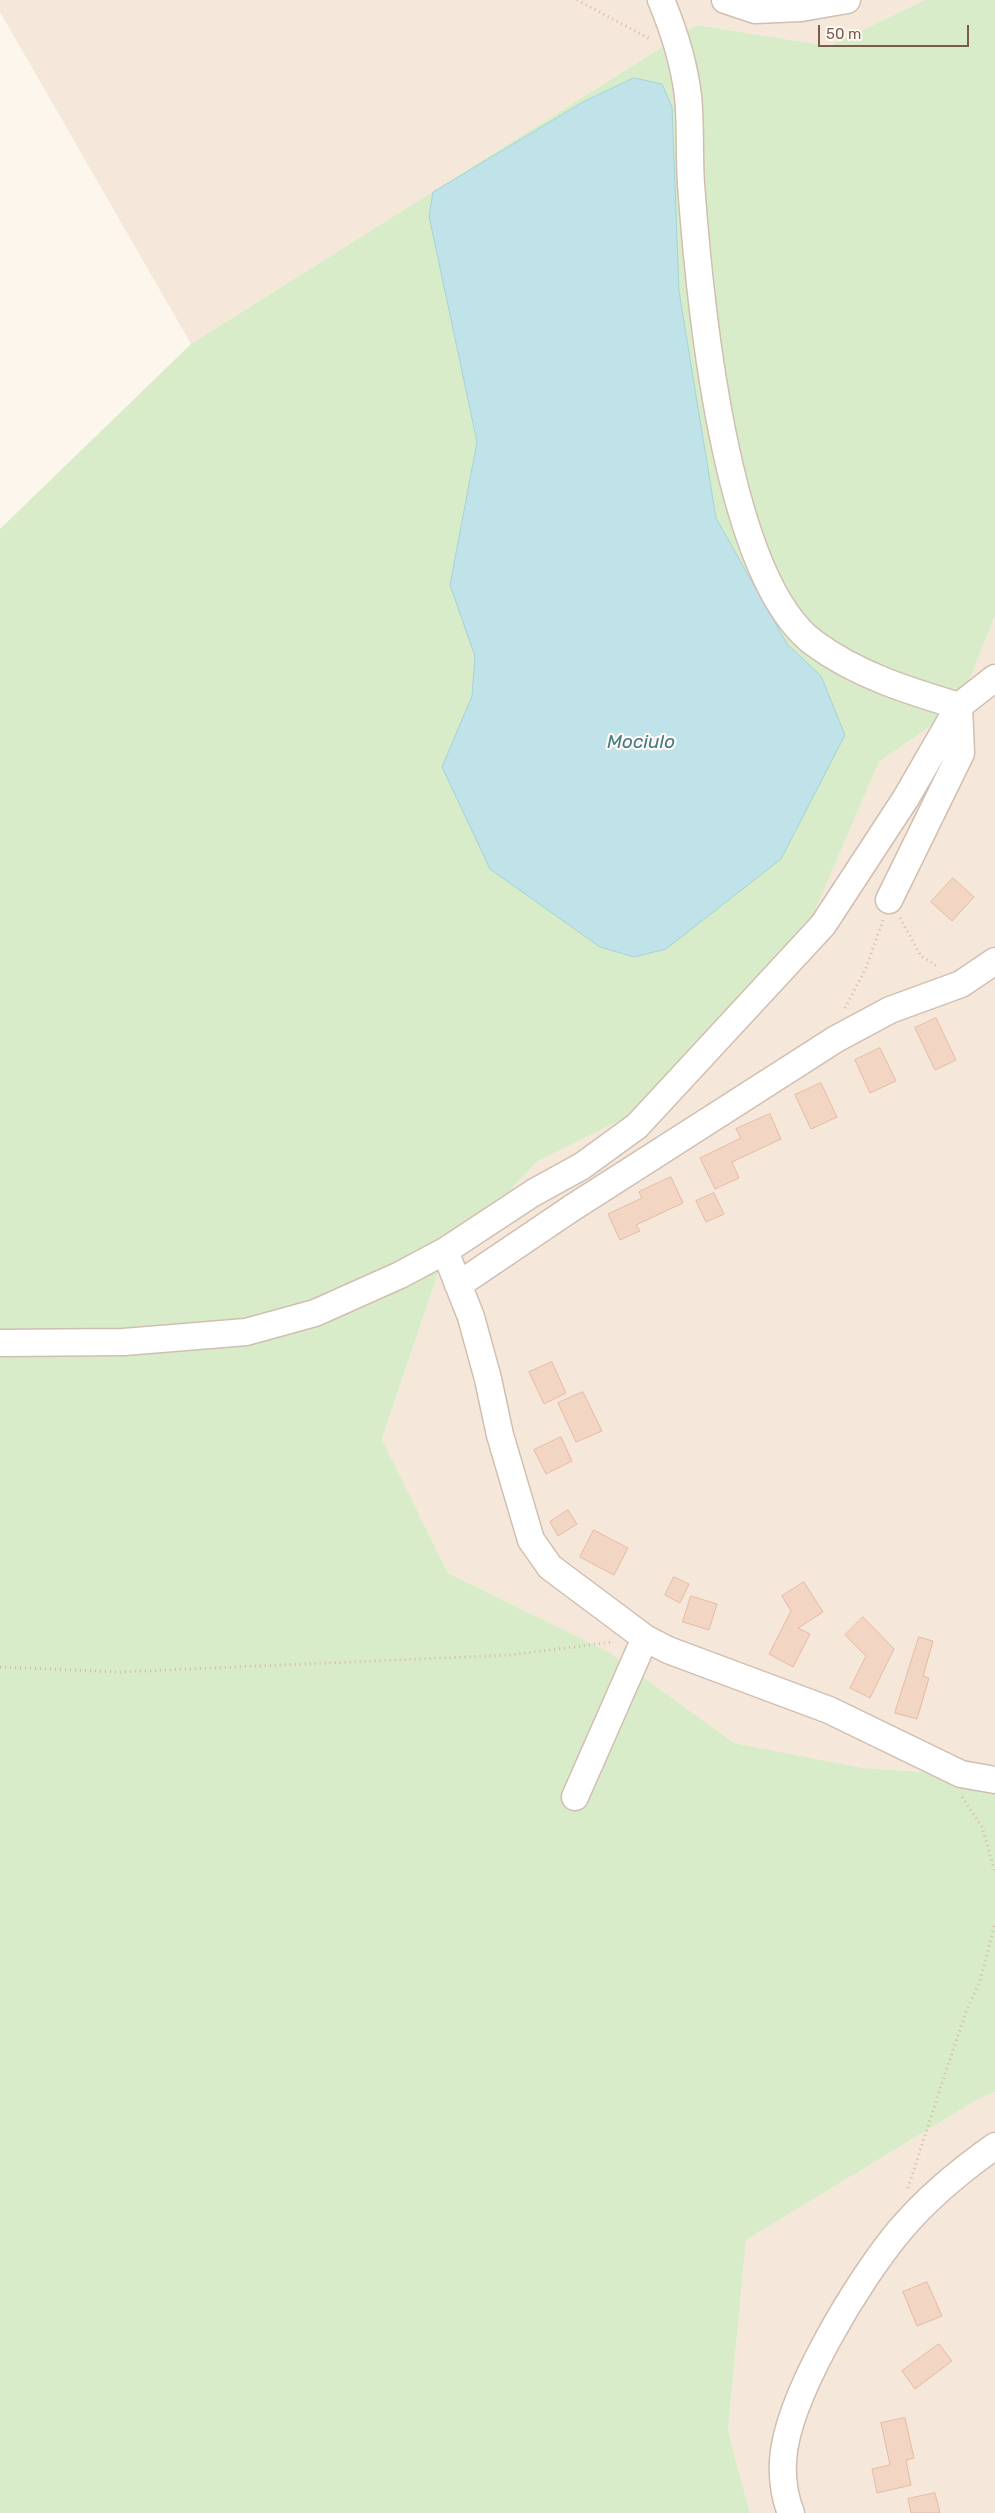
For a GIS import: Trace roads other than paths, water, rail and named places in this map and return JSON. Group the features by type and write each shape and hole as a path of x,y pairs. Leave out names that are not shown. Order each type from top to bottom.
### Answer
{"street":[{"path":"661,0 681,56 688,97 691,183 708,349 721,424 749,534 768,582 788,617 814,642 855,667 906,691 959,706"},
{"path":"726,0 755,10 800,8 847,0"},
{"path":"0,1343 124,1342 246,1332 315,1313 400,1275 445,1252 533,1193 582,1166 637,1126 823,925 906,798 959,706 995,678"},
{"path":"889,900 961,753 959,706"},
{"path":"458,1285 572,1208 836,1039 890,1010 961,984 995,961"},
{"path":"445,1252 471,1317 488,1379 500,1434 531,1540 550,1567 645,1638 668,1650 829,1710 961,1774 995,1780"},
{"path":"575,1797 645,1638"},
{"path":"791,2513 784,2495 783,2460 792,2419 817,2361 850,2301 900,2229 962,2169 995,2146"}],"water":[{"name":"Mociulo","path":"634,78 662,84 672,107 679,291 716,518 787,644 821,676 845,735 781,859 666,949 634,957 600,947 490,869 442,767 472,696 475,656 450,585 477,442 429,216 433,192 583,102"}]}
